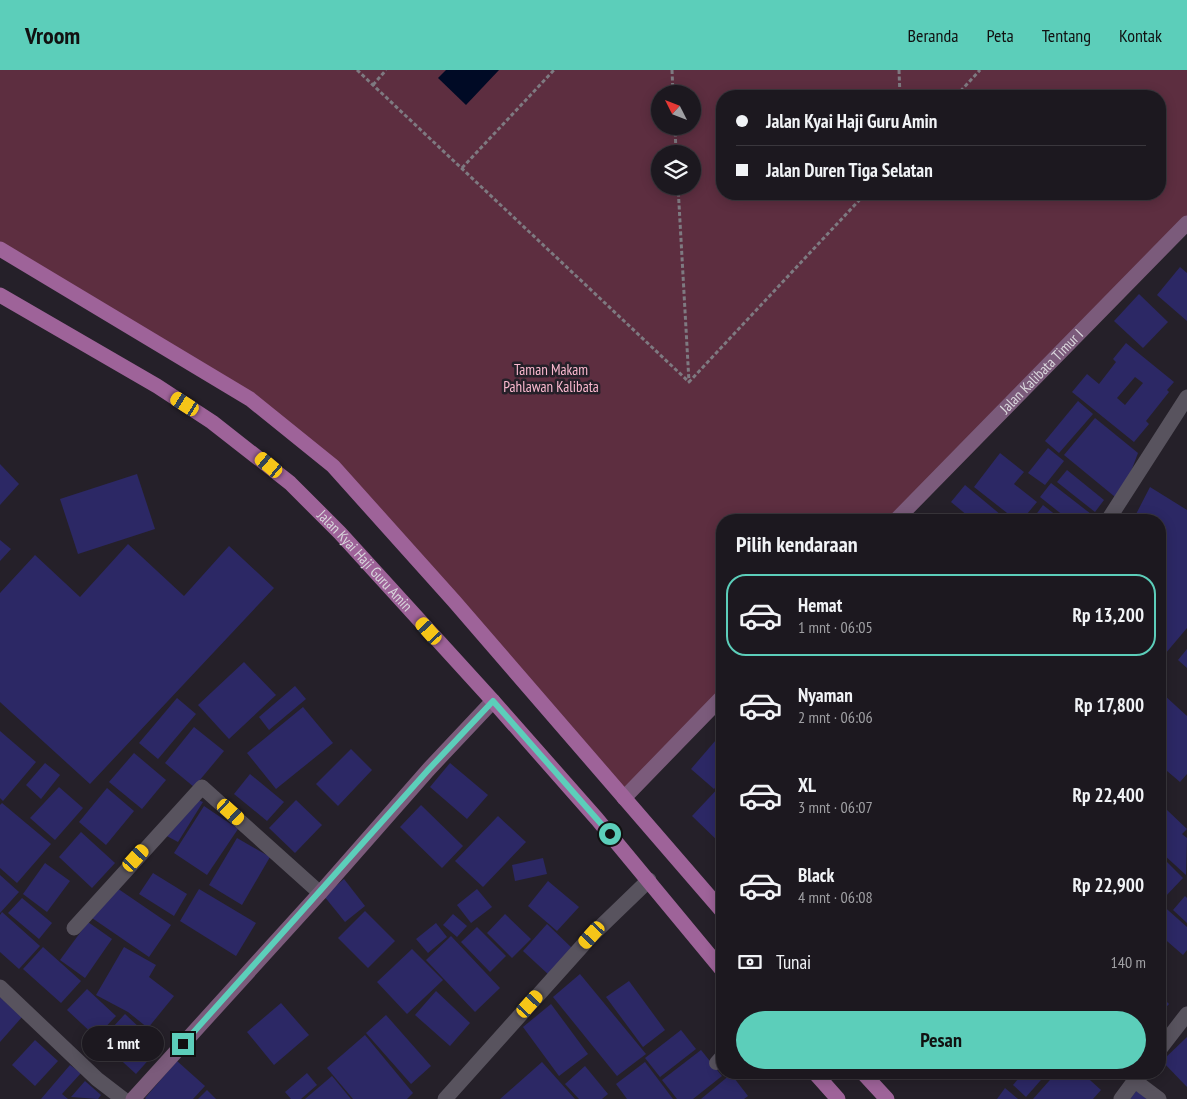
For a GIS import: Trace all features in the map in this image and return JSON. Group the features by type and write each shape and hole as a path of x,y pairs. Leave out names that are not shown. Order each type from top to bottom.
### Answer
{"main road":[{"path":"0,249 250,399 332,466 454,601 716,905"},
{"name":"Jalan Kyai Haji Guru Amin","path":"0,295 157,386 212,422 290,483 340,533 493,701 643,884 716,963"},
{"path":"820,1079 838,1099"},
{"path":"868,1079 887,1099"}],"street":[{"name":"Jalan Kalibata Timur I","path":"902,514 1187,223"},
{"path":"1112,514 1187,397"},
{"path":"133,1099 320,893 429,769 493,701"},
{"path":"624,798 716,703"},
{"path":"74,928 202,787 320,893"},
{"path":"444,1099 592,935 643,884"},
{"path":"0,987 97,1079 123,1099"},
{"path":"1166,1040 1187,1014"},
{"path":"1121,1099 1136,1079"},
{"path":"1140,1079 1159,1099"}],"path":[{"path":"358,70 689,382"},
{"path":"372,85 386,70"},
{"path":"462,168 554,70"},
{"path":"672,70 673,85"},
{"path":"899,70 900,90"},
{"path":"962,90 980,70"},
{"path":"679,195 689,382"},
{"path":"689,382 859,200"}],"green space":[{"name":"Taman Makam Pahlawan Kalibata","path":"0,70 1187,70 1187,223 902,514 716,514 716,703 624,798 341,475 250,399 0,249"}],"water":[{"path":"446,70 499,70 466,105 438,78"}],"building":[{"path":"1180,267 1187,273 1187,321 1157,295"},
{"path":"1139,294 1168,322 1143,348 1114,321"},
{"path":"1126,343 1174,382 1167,390 1169,392 1146,421 1149,424 1134,442 1072,392 1087,374 1099,384 1116,362 1113,359","holes":["1135,377 1143,383 1125,405 1117,398"]},
{"path":"1078,401 1093,414 1059,453 1045,441"},
{"path":"1095,418 1138,453 1120,501 1064,455"},
{"path":"1048,448 1064,461 1045,485 1028,473"},
{"path":"1000,453 1024,472 1014,484 1037,502 1027,514 1008,514 974,487"},
{"path":"0,464 19,484 0,505"},
{"path":"1067,470 1104,500 1095,512 1057,482"},
{"path":"137,474 155,529 78,554 60,499"},
{"path":"1051,483 1091,514 1061,514 1040,497"},
{"path":"965,485 1000,514 966,514 951,502"},
{"path":"1150,487 1187,510 1187,628 1166,653 1166,514 1136,514"},
{"path":"1043,505 1054,514 1036,514"},
{"path":"0,540 11,549 0,561"},
{"path":"128,544 184,596 229,546 274,588 90,784 0,702 0,593 35,555 80,597"},
{"path":"1187,649 1187,668 1178,660"},
{"path":"244,662 276,695 229,739 198,705"},
{"path":"295,686 306,699 269,730 259,717"},
{"path":"1166,697 1187,716 1187,774 1180,782 1166,770"},
{"path":"177,698 196,714 158,759 139,743"},
{"path":"303,707 333,743 276,789 247,753"},
{"path":"194,727 224,751 194,787 165,763"},
{"path":"0,731 36,762 3,801 0,798"},
{"path":"716,740 716,787 714,789 691,769"},
{"path":"351,749 372,770 338,806 316,784"},
{"path":"134,753 166,780 142,809 109,782"},
{"path":"45,763 60,775 41,799 26,785"},
{"path":"450,763 488,795 467,819 430,787"},
{"path":"250,774 284,802 267,821 234,794"},
{"path":"59,787 83,808 55,840 30,818"},
{"path":"107,788 134,811 106,845 79,822"},
{"path":"716,790 716,839 692,816"},
{"path":"193,798 203,802 178,842 163,834"},
{"path":"296,800 322,825 295,853 269,828"},
{"path":"2,803 51,844 17,883 0,868 0,805"},
{"path":"421,805 463,846 442,868 400,827"},
{"path":"204,806 238,829 207,875 174,853"},
{"path":"1167,810 1187,829 1182,834 1187,838 1186,875 1166,857"},
{"path":"498,816 526,842 483,887 455,861"},
{"path":"81,832 115,863 92,888 59,857"},
{"path":"237,838 270,857 242,905 209,885"},
{"path":"543,858 547,874 515,881 512,865"},
{"path":"1166,861 1183,878 1166,896"},
{"path":"45,863 70,881 47,912 23,894"},
{"path":"153,873 187,894 174,916 139,894"},
{"path":"0,875 19,892 0,913"},
{"path":"344,879 365,906 345,922 324,896"},
{"path":"548,881 579,907 557,931 528,906"},
{"path":"114,886 171,925 149,957 92,918"},
{"path":"199,889 256,923 236,956 180,921"},
{"path":"477,889 492,907 471,923 457,905"},
{"path":"1185,896 1187,898 1187,923 1173,910"},
{"path":"22,898 52,923 39,939 8,913"},
{"path":"1166,908 1187,927 1187,950 1183,955 1166,940"},
{"path":"365,911 395,941 368,968 338,938"},
{"path":"2,912 40,946 19,969 0,952 0,915"},
{"path":"453,914 467,926 457,937 443,925"},
{"path":"505,914 531,939 512,958 487,933"},
{"path":"88,922 112,939 85,978 60,960"},
{"path":"436,923 447,937 428,953 416,939"},
{"path":"547,924 573,949 549,975 523,951"},
{"path":"477,927 506,956 490,972 461,942"},
{"path":"451,936 500,988 475,1012 426,960"},
{"path":"43,947 81,981 61,1003 23,969"},
{"path":"124,947 156,965 149,977 174,996 148,1028 128,1012 96,995"},
{"path":"412,949 443,980 407,1014 377,982"},
{"path":"580,974 646,1054 617,1076 553,997"},
{"path":"629,981 665,1030 643,1047 606,997"},
{"path":"87,989 116,1016 96,1037 67,1010"},
{"path":"436,991 470,1023 450,1046 415,1015"},
{"path":"0,997 22,1017 0,1042"},
{"path":"281,1003 309,1035 274,1065 247,1032"},
{"path":"551,1004 588,1054 559,1076 523,1027"},
{"path":"125,1014 160,1047 136,1074 100,1041"},
{"path":"386,1015 431,1066 411,1084 366,1033"},
{"path":"681,1030 696,1049 660,1077 645,1058"},
{"path":"365,1035 413,1093 407,1099 353,1099 327,1068"},
{"path":"1187,1037 1187,1087 1166,1065 1166,1057"},
{"path":"35,1040 58,1061 35,1086 12,1065"},
{"path":"701,1050 716,1069 716,1079 718,1079 693,1099 677,1099 662,1080"},
{"path":"177,1061 205,1086 193,1099 146,1099 145,1098"},
{"path":"542,1062 575,1099 500,1099"},
{"path":"645,1062 673,1099 627,1099 616,1084"},
{"path":"70,1065 81,1073 62,1094 68,1099 41,1099"},
{"path":"585,1066 608,1094 602,1099 579,1099 565,1084"},
{"path":"307,1073 317,1085 301,1099 291,1099 285,1092"},
{"path":"332,1076 351,1099 305,1099"},
{"path":"725,1079 735,1079 748,1096 744,1099 701,1099"},
{"path":"1018,1079 1042,1079 1026,1097 1013,1085"},
{"path":"1051,1079 1089,1079 1101,1090 1093,1099 1033,1099"},
{"path":"85,1081 101,1095 98,1099 71,1097"},
{"path":"1005,1088 1018,1099 997,1099"},
{"path":"207,1090 216,1099 198,1099"},
{"path":"1137,1090 1147,1099 1130,1099"}],"route":[{"path":"183,1044 429,769 493,701 610,834"}]}
